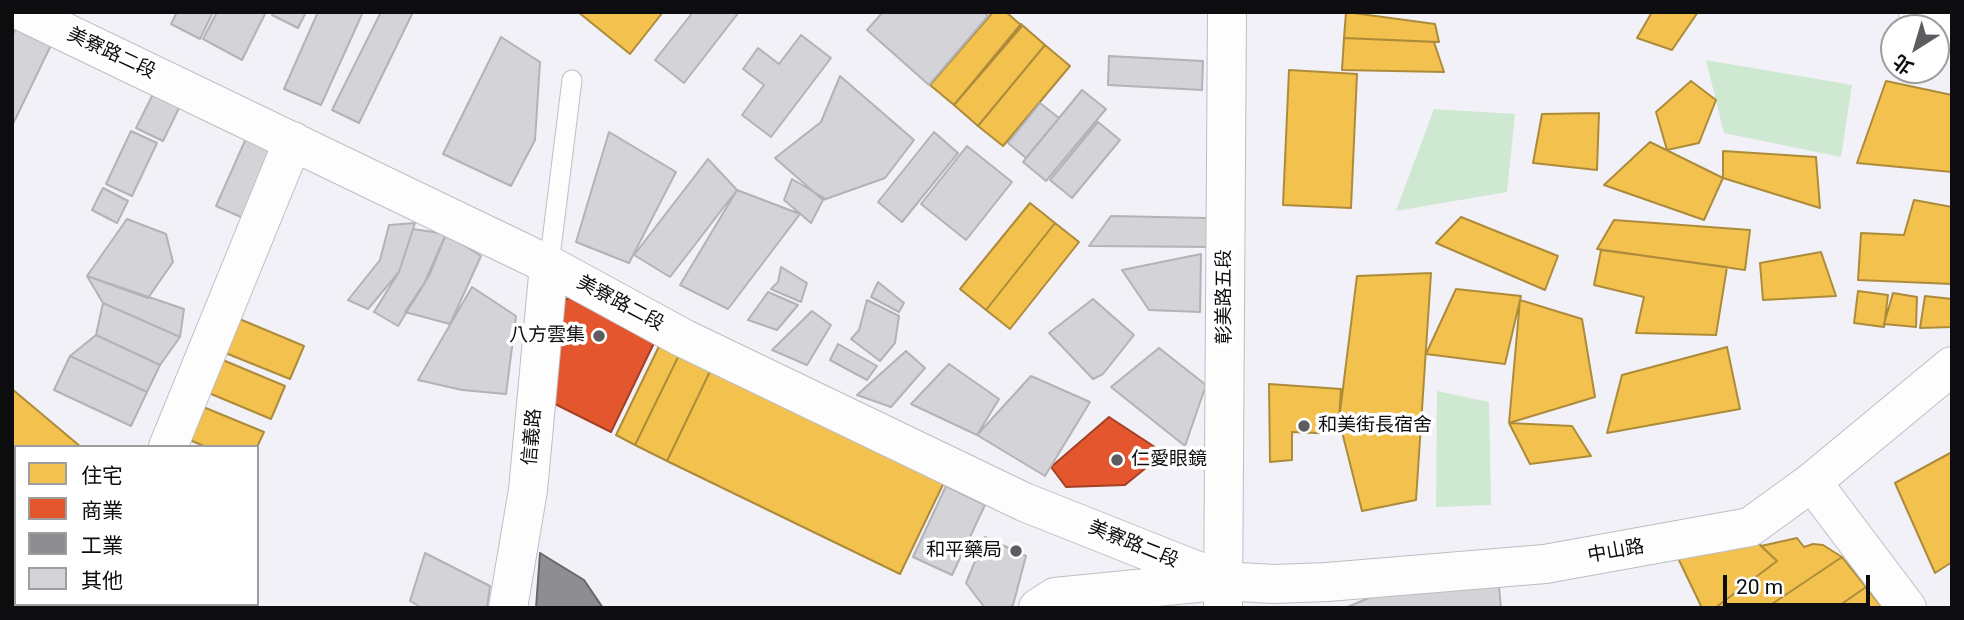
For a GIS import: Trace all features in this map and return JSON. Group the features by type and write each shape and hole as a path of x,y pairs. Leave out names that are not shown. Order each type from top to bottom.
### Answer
{"street":[{"name":"美寮路二段","path":"23,12 549,265 683,338 1024,502 1223,594"},
{"name":"彰美路五段","path":"1223,594 1227,12"},
{"path":"1918,12 1952,30"},
{"path":"169,445 293,141"},
{"name":"信義路","path":"508,608 528,490 549,265"},
{"name":"中山路","path":"1223,594 1274,584 1545,564 1750,527 1812,482 1952,366"},
{"path":"1812,482 1907,608"},
{"path":"1038,608 1055,597 1223,594"}],"lane":[{"path":"549,265 572,80"}],"green space":[{"path":"1706,60 1852,85 1841,157 1724,133"},
{"path":"1434,109 1515,114 1507,192 1396,211"},
{"path":"1437,391 1489,402 1491,505 1436,507"}],"building: 住宅":[{"path":"578,12 663,12 630,54"},
{"path":"993,12 1006,12 1022,26 954,105 930,85"},
{"path":"1346,12 1435,24 1439,42 1344,38"},
{"path":"1652,12 1698,12 1672,50 1637,38"},
{"path":"1021,24 1045,45 978,126 954,105"},
{"path":"1344,38 1434,42 1444,72 1342,70"},
{"path":"1045,45 1070,66 1003,146 978,126"},
{"path":"1289,70 1357,74 1351,208 1283,205"},
{"path":"1691,81 1716,100 1699,143 1667,150 1656,112"},
{"path":"1885,84 1900,84 1952,95 1952,172 1857,163"},
{"path":"1599,113 1597,170 1533,163 1542,114"},
{"path":"1650,142 1723,178 1704,220 1604,185"},
{"path":"1723,151 1816,157 1820,208 1723,178"},
{"path":"1914,200 1952,207 1952,284 1858,280 1861,233 1904,235"},
{"path":"1030,203 1055,223 986,310 960,289"},
{"path":"1461,217 1558,256 1545,290 1436,243"},
{"path":"1614,220 1750,230 1745,270 1597,249"},
{"path":"1055,223 1079,242 1010,329 986,310"},
{"path":"1601,250 1727,267 1716,335 1636,333 1644,297 1594,285"},
{"path":"1821,252 1836,296 1763,300 1760,263"},
{"path":"1431,273 1416,500 1362,511 1339,420 1357,276"},
{"path":"1456,289 1521,296 1505,364 1426,354"},
{"path":"1858,291 1888,295 1884,327 1854,323"},
{"path":"1893,293 1917,297 1916,327 1884,324"},
{"path":"1925,296 1952,299 1952,327 1920,328"},
{"path":"1520,300 1582,319 1595,397 1509,423"},
{"path":"237,318 304,346 290,379 223,352"},
{"path":"664,336 684,345 635,445 616,435"},
{"path":"684,345 715,361 667,461 635,445"},
{"path":"1727,347 1740,409 1607,433 1622,375"},
{"path":"218,358 285,386 271,419 204,391"},
{"path":"715,361 948,474 900,574 667,461"},
{"name":"和美街長宿舍","path":"1269,384 1341,389 1338,434 1292,432 1292,460 1270,462"},
{"path":"12,389 79,445 14,445 12,579"},
{"path":"196,404 264,432 258,445 201,445 183,437"},
{"path":"1509,423 1572,426 1591,456 1530,464"},
{"path":"1952,452 1952,562 1935,573 1895,483"},
{"path":"1797,538 1804,547 1823,545 1842,557 1766,608 1715,608 1777,561 1761,546"},
{"path":"1754,539 1777,561 1715,608 1702,608 1677,556"},
{"path":"1842,557 1866,587 1836,608 1766,608"},
{"path":"1866,587 1883,608 1836,608"},
{"path":"138,606 140,608 96,608"},
{"path":"138,606 189,608 140,608"}],"building: 商業":[{"path":"584,290 655,341 611,432 543,398 553,306"},
{"path":"1109,417 1164,453 1125,485 1066,487 1051,467"}],"building: 工業":[{"path":"540,553 584,580 603,608 536,608"}],"building: 其他":[{"path":"177,12 213,12 200,39 171,24"},
{"path":"217,12 266,12 242,60 203,39"},
{"path":"273,12 306,12 298,28 272,15"},
{"path":"318,12 363,12 321,105 284,89"},
{"path":"381,12 413,12 359,123 332,110"},
{"path":"693,12 739,12 684,83 655,60"},
{"path":"883,12 984,12 988,16 929,85 867,30"},
{"path":"19,22 54,39 12,126 12,36"},
{"path":"801,35 831,58 771,137 742,115 764,85 743,69 758,48 779,64"},
{"path":"501,37 540,62 535,140 511,186 443,154"},
{"path":"1109,56 1203,61 1202,90 1108,85"},
{"path":"840,76 914,140 885,178 823,200 775,158 821,122"},
{"path":"155,90 181,104 163,141 136,128"},
{"path":"1082,90 1106,109 1046,181 1023,162"},
{"path":"1040,103 1059,118 1026,158 1008,143"},
{"path":"1098,122 1120,140 1072,198 1050,180"},
{"path":"131,131 157,143 132,196 106,184"},
{"path":"609,132 676,172 629,263 576,242"},
{"path":"934,132 958,153 902,222 878,202"},
{"path":"248,134 282,149 250,221 216,206"},
{"path":"967,146 1012,182 966,240 921,204"},
{"path":"708,159 737,190 670,277 634,255"},
{"path":"792,179 824,198 811,223 784,200"},
{"path":"103,188 128,201 117,223 92,210"},
{"path":"737,190 800,214 728,309 680,285"},
{"path":"1111,216 1207,218 1215,247 1089,246"},
{"path":"127,219 166,234 173,262 148,298 87,276"},
{"path":"415,223 399,272 368,309 348,300 380,260 389,225"},
{"path":"413,229 446,234 424,284 398,326 374,312 399,272"},
{"path":"446,234 481,256 450,324 405,312 429,276"},
{"path":"1201,254 1200,312 1149,310 1122,270"},
{"path":"781,267 807,283 801,302 771,289 778,282"},
{"path":"87,276 184,309 180,337 103,303"},
{"path":"878,282 904,303 899,312 871,297"},
{"path":"472,287 516,316 506,394 462,390 418,380"},
{"path":"768,292 798,305 777,330 748,320"},
{"path":"1093,299 1134,335 1103,374 1093,379 1049,333"},
{"path":"867,300 899,316 895,343 880,361 851,339 859,330"},
{"path":"103,303 180,337 160,365 96,335"},
{"path":"812,311 831,325 807,365 772,350"},
{"path":"96,335 160,365 147,392 70,356"},
{"path":"838,344 877,366 867,380 830,360"},
{"path":"1159,348 1206,385 1185,446 1111,387"},
{"path":"906,351 925,368 891,407 857,395"},
{"path":"70,356 147,392 131,426 54,390"},
{"path":"949,364 999,399 977,435 911,404"},
{"path":"1031,376 1090,402 1045,476 977,435"},
{"path":"946,486 985,505 952,575 913,557"},
{"path":"985,537 1026,556 1010,608 985,608 966,583"},
{"path":"425,553 490,586 487,608 422,608 410,601"},
{"path":"1499,586 1501,608 1345,608 1395,587"}],"place":[{"name":"八方雲集","path":"599,336"},
{"name":"和美街長宿舍","path":"1304,426"},
{"name":"仁愛眼鏡","path":"1117,460"},
{"name":"和平藥局","path":"1016,551"}]}
